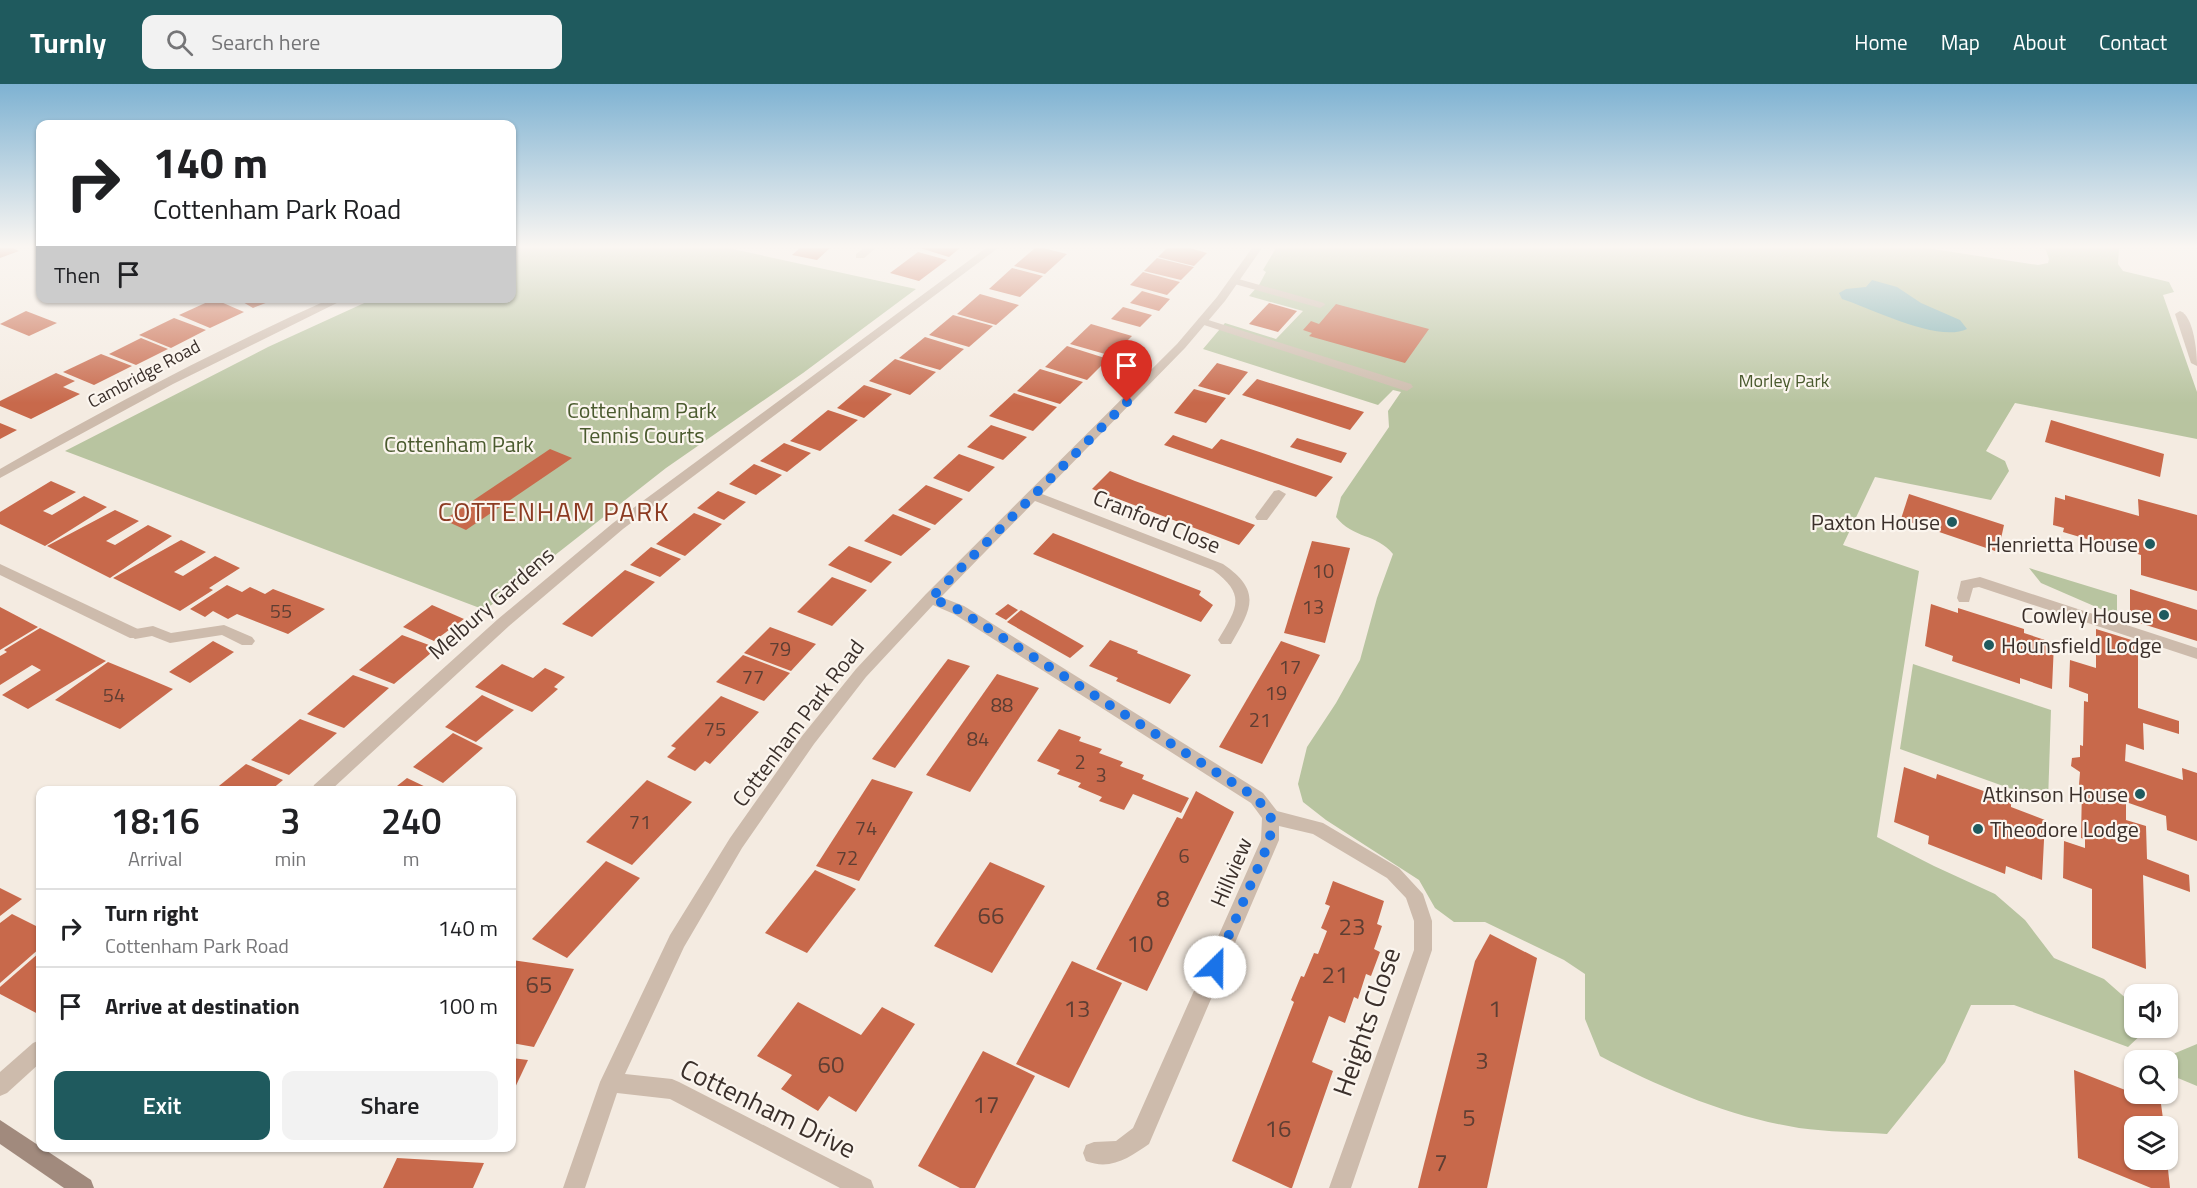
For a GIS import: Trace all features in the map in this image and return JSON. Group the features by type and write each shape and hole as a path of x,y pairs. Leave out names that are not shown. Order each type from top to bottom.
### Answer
{"main road":[{"path":"0,1131 84,1188"}],"street":[{"name":"Melbury Gardens","path":"324,786 521,607 616,528 698,464 821,378 926,300"},
{"name":"Cottenham Park Road","path":"574,1188 610,1083 677,941 736,843 808,740 861,673 931,598 1127,402 1219,300"},
{"path":"1298,300 1320,306"},
{"name":"Cambridge Road","path":"0,474 165,382 331,303"},
{"path":"2180,314 2197,363"},
{"path":"1202,321 1407,387"},
{"path":"1262,517 1279,494"},
{"name":"Cranford Close","path":"1032,495 1218,567 1230,575 1240,586 1244,598 1244,609 1226,640"},
{"path":"0,569 135,634 153,632 170,638 224,630 247,641"},
{"path":"1964,598 1966,584 1980,582 2197,654"},
{"name":"Hillview","path":"931,598 969,616 1257,798 1271,818 1270,840 1141,1136 1119,1152 1094,1153"},
{"name":"Heights Close","path":"1271,818 1317,828 1393,873 1414,894 1423,921 1423,950 1340,1188"},
{"path":"0,1086 36,1054"},
{"name":"Cottenham Drive","path":"610,1083 672,1089 841,1183 863,1188"}],"green space":[{"name":"Cottenham Park","path":"516,300 902,300 803,373 666,468 485,610 65,451 268,347 364,303 516,303"},
{"name":"Morley Park","path":"1262,300 2165,300 2197,392 2197,439 2015,403 1986,451 2005,461 2009,471 1991,500 1875,477 1843,545 1919,571 1877,837 1995,894 2025,920 2054,958 2104,979 2124,997 2124,1038 2138,1038 2128,1047 2014,1005 1971,1005 1945,1062 1887,1134 1799,1128 1747,1117 1696,1100 1600,1056 1585,1019 1585,974 1564,960 1485,922 1454,922 1435,908 1419,880 1326,820 1303,802 1298,784 1307,747 1336,703 1360,660 1377,598 1393,554 1379,542 1350,529 1336,517 1341,497 1389,427 1388,411 1401,392 1393,390 1378,405 1203,349 1225,323 1276,339 1303,311"},
{"path":"2029,568 2117,595 2117,616 2041,583"},
{"path":"1913,664 2051,710 2048,802 1900,749"},
{"path":"2197,1044 2197,1086 2178,1078 2178,1052"}],"water":[{"path":"1843,300 1916,300 1960,320 1967,329 1940,332 1905,323"}],"building":[{"path":"974,300 1000,300 1019,305 996,325 957,314"},
{"path":"1133,300 1170,300 1159,311 1130,303"},
{"path":"205,303 223,303 244,312 210,328 179,315"},
{"path":"244,303 266,303 253,308"},
{"path":"1269,303 1297,311 1278,332 1249,324"},
{"path":"1336,304 1429,329 1405,363 1309,336 1312,333 1303,330 1311,321 1319,324"},
{"path":"1123,307 1152,315 1140,327 1111,319"},
{"path":"26,311 57,323 29,336 0,324"},
{"path":"953,315 993,326 969,347 929,335"},
{"path":"174,318 206,330 171,348 139,335"},
{"path":"1091,324 1132,336 1112,356 1070,344"},
{"path":"925,337 964,349 940,370 899,358"},
{"path":"141,338 168,349 136,365 109,354"},
{"path":"1067,346 1108,359 1087,380 1045,367"},
{"path":"101,354 132,366 94,385 63,372"},
{"path":"895,359 936,372 910,395 869,381"},
{"path":"1217,363 1248,372 1229,395 1198,386"},
{"path":"1040,369 1083,382 1060,404 1017,391"},
{"path":"56,373 75,381 63,387 80,394 31,419 0,406 0,401"},
{"path":"1257,379 1364,412 1350,430 1242,395"},
{"path":"864,385 892,394 864,418 837,408"},
{"path":"1194,389 1226,398 1206,423 1174,413"},
{"path":"1014,393 1057,407 1033,431 989,416"},
{"path":"828,410 858,420 820,451 790,441"},
{"path":"2051,420 2164,454 2160,477 2045,442"},
{"path":"0,423 17,430 0,439"},
{"path":"991,425 1027,437 1003,460 967,447"},
{"path":"1173,435 1212,449 1221,439 1333,477 1316,497 1164,445"},
{"path":"1297,438 1347,453 1341,463 1290,447"},
{"path":"784,443 811,453 787,472 760,461"},
{"path":"550,449 572,458 466,530 444,520"},
{"path":"959,454 995,467 969,492 933,478"},
{"path":"754,464 782,475 756,495 729,484"},
{"path":"1110,471 1255,525 1239,545 1092,489"},
{"path":"51,481 76,492 43,511 52,515 84,496 107,507 45,546 0,524 0,512"},
{"path":"926,485 963,499 935,525 898,510"},
{"path":"718,491 746,502 724,520 697,508"},
{"name":"Paxton House","path":"1909,494 2004,525 1998,552 1901,519"},
{"name":"Henrietta House","path":"2065,495 2139,516 2138,499 2197,515 2197,591 2141,575 2141,555 2063,532 2064,528 2053,525 2055,497 2065,500"},
{"path":"115,510 139,521 106,541 115,545 148,525 172,536 110,578 47,546"},
{"path":"694,513 722,524 685,556 656,544"},
{"path":"893,514 931,529 901,556 864,541"},
{"path":"1053,533 1201,591 1199,595 1213,605 1201,622 1033,554"},
{"path":"181,540 206,552 174,572 183,576 215,556 240,568 209,588 213,590 180,611 113,578"},
{"path":"1312,541 1350,548 1325,643 1284,633"},
{"path":"849,546 892,562 871,583 828,565"},
{"path":"651,547 681,559 660,577 630,565"},
{"path":"625,570 655,582 592,637 562,624"},
{"path":"832,577 867,590 832,626 797,612"},
{"path":"227,585 242,592 250,587 265,594 273,589 325,609 288,634 237,614 228,619 213,611 205,617 190,609"},
{"name":"Cowley House","path":"2130,589 2197,610 2197,641 2130,620"},
{"path":"1008,604 1018,610 1006,620 995,614"},
{"name":"Hounsfield Lodge","path":"1931,604 1958,613 1958,608 2024,629 2024,633 2054,643 2052,689 2020,678 2020,684 1952,661 1953,656 1925,646"},
{"path":"432,605 464,619 434,641 403,627"},
{"path":"0,607 38,627 0,650"},
{"path":"1021,610 1084,646 1070,658 1007,622"},
{"path":"770,627 816,644 791,671 744,653"},
{"path":"40,628 106,661 28,709 2,695 41,670 32,665 0,685 0,656 7,652 4,650"},
{"name":"Atkinson House","path":"2096,629 2138,642 2138,708 2179,721 2179,734 2143,723 2144,750 2126,744 2125,761 2183,780 2182,768 2197,773 2197,841 2167,830 2166,816 2126,802 2126,820 2146,826 2147,859 2189,875 2190,892 2143,875 2146,969 2092,948 2092,889 2063,878 2064,841 2085,848 2085,839 2081,838 2080,772 2071,766 2072,758 2080,757 2080,745 2083,746 2084,701 2088,702 2088,694 2069,687 2070,660 2096,668"},
{"path":"402,635 437,648 394,684 359,670"},
{"path":"1110,640 1191,675 1170,704 1116,681 1118,678 1089,666"},
{"path":"213,641 234,652 190,683 169,672"},
{"path":"1281,641 1320,655 1262,764 1219,747"},
{"path":"743,655 790,673 764,701 716,682"},
{"path":"948,659 970,666 895,768 872,759"},
{"path":"108,662 173,689 120,729 55,700"},
{"path":"502,664 533,678 545,668 565,677 554,687 558,689 532,712 475,687"},
{"path":"997,674 1039,688 970,792 926,775"},
{"path":"353,675 389,688 344,728 307,714"},
{"path":"482,695 514,710 476,742 445,727"},
{"path":"721,696 759,712 710,764 705,761 695,771 667,757 676,748 671,746"},
{"path":"300,719 337,733 289,775 251,760"},
{"path":"1059,729 1081,737 1079,741 1102,749 1099,753 1123,762 1120,766 1144,775 1142,779 1189,798 1181,813 1133,794 1124,810 1099,801 1102,797 1078,787 1081,783 1057,774 1060,770 1037,761"},
{"path":"453,733 483,748 443,783 413,767"},
{"path":"246,764 283,780 276,786 219,786"},
{"name":"Theodore Lodge","path":"1904,767 1936,779 1937,774 2011,801 2011,807 2045,820 2042,880 2006,866 2005,874 1928,844 1929,836 1894,822"},
{"path":"407,778 424,786 397,786"},
{"path":"872,779 913,792 859,881 816,866"},
{"path":"647,780 692,802 632,865 586,842"},
{"path":"1196,791 1234,812 1147,991 1096,969 1177,817 1182,819"},
{"path":"606,861 640,878 567,958 532,939"},
{"path":"990,862 1045,886 992,973 934,946"},
{"path":"815,870 856,889 807,953 765,933"},
{"path":"1333,881 1384,901 1377,924 1382,926 1374,949 1380,952 1371,976 1366,974 1358,999 1354,997 1345,1023 1329,1016 1312,1062 1333,1071 1292,1188 1290,1188 1232,1161 1294,1002 1291,1000 1314,953 1318,954 1327,931 1321,928 1330,906 1325,904"},
{"path":"0,888 22,899 0,916"},
{"path":"12,914 36,926 36,952 0,983 0,923"},
{"path":"1490,934 1537,958 1487,1188 1418,1188 1475,961"},
{"path":"36,956 36,1013 0,994 0,987"},
{"path":"516,961 574,969 534,1047 516,1044"},
{"path":"1072,961 1122,983 1069,1088 1016,1064"},
{"path":"798,1002 861,1035 882,1007 915,1024 856,1112 829,1096 818,1111 781,1089 792,1075 757,1056"},
{"path":"983,1051 1035,1076 975,1188 960,1188 918,1166"},
{"path":"516,1058 528,1060 516,1086"},
{"path":"2074,1070 2124,1090 2124,1104 2161,1104 2163,1116 2124,1116 2124,1170 2168,1170 2170,1188 2151,1188 2078,1158"},
{"path":"397,1158 484,1163 473,1188 383,1188"}],"place":[{"name":"Paxton House","path":"1952,522"},
{"name":"Henrietta House","path":"2150,544"},
{"name":"Cowley House","path":"2164,615"},
{"name":"Hounsfield Lodge","path":"1989,645"},
{"name":"Atkinson House","path":"2140,794"},
{"name":"Theodore Lodge","path":"1978,829"}],"district":[{"name":"COTTENHAM PARK","path":"554,512"}],"route":[{"path":"1127,402 931,598 959,610 1257,798 1271,818 1270,840 1215,967"}],"park label":[{"name":"Cottenham Park Tennis Courts","path":"642,422"}]}
